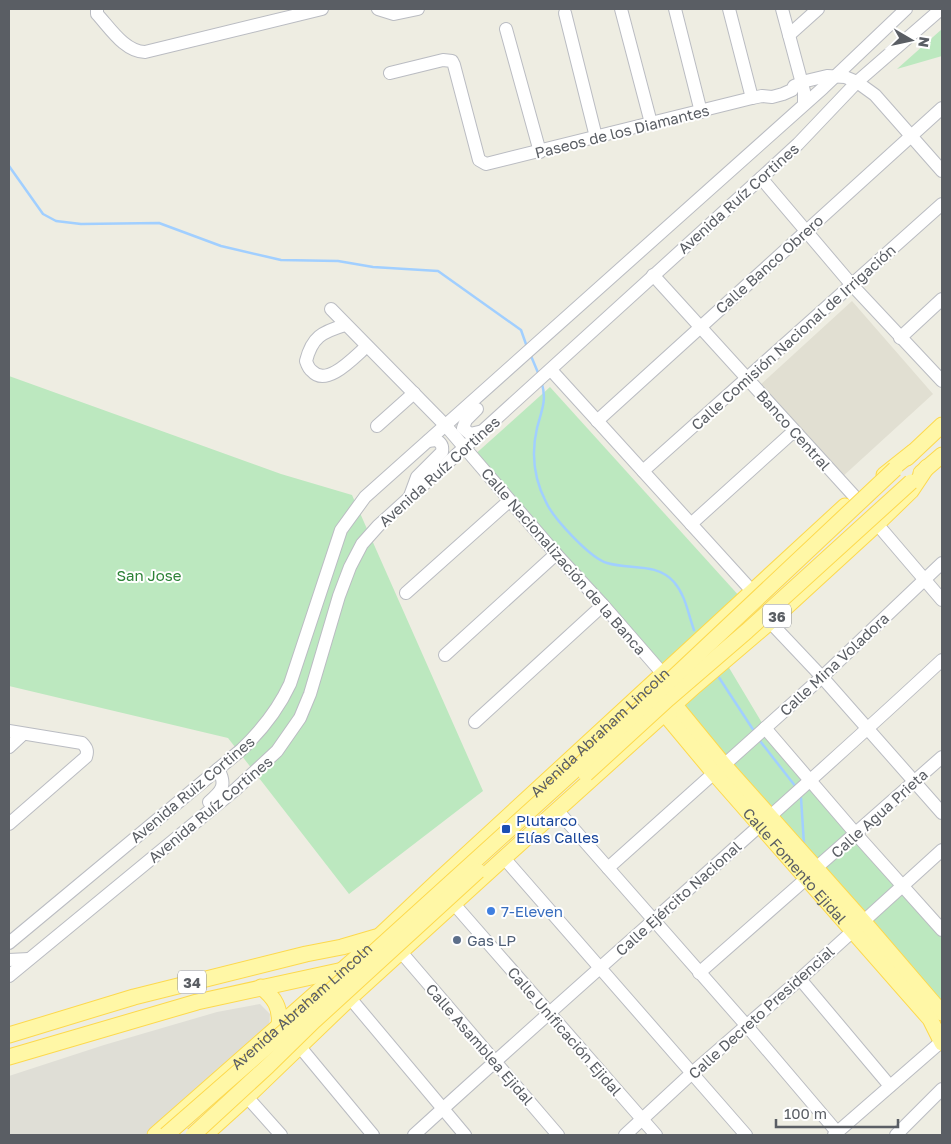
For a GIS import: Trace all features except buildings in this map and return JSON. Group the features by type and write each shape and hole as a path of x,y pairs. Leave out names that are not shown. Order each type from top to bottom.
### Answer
{"main road":[{"name":"Avenida Abraham Lincoln","path":"166,1135 344,979 576,769 942,425"},
{"name":"Avenida Abraham Lincoln","path":"155,1135 356,958 855,497 913,452"},
{"name":"36","path":"193,1135 314,1021 484,866 942,454"},
{"name":"Avenida Abraham Lincoln","path":"205,1135 316,1032 377,972 402,952 557,810 695,686 770,622 877,524 911,491 927,467"},
{"path":"675,662 676,674 680,682 684,685 695,686"},
{"name":"Calle Fomento Ejidal","path":"654,682 670,710 719,769 858,926 942,1014"},
{"name":"Calle Fomento Ejidal","path":"858,926 930,1019 942,1042"},
{"name":"34","path":"9,1035 134,997 377,937"},
{"path":"306,954 356,958 370,965 377,972"},
{"name":"34","path":"13,1056 197,1002 261,987 342,970 377,972"},
{"path":"296,979 326,985 350,998"},
{"path":"261,987 277,1004 280,1018 279,1026"},
{"path":"13,1056 44,1038 88,1024 91,1011"},
{"path":"296,1012 308,1013 314,1017 316,1032"}],"street":[{"path":"97,9 97,14 130,49 138,52 145,52 322,9"},
{"path":"378,9 394,14 418,9"},
{"path":"621,9 652,123"},
{"path":"675,9 701,112"},
{"path":"729,9 757,97"},
{"path":"782,9 798,84 805,96 804,104"},
{"path":"789,35 818,9"},
{"name":"Avenida Ruíz Cortines","path":"373,489 446,426 804,104 906,9"},
{"name":"Avenida Ruíz Cortines","path":"9,976 261,768 277,752 300,718 310,694 339,596 350,567 362,544 378,526 798,144 857,82 940,9"},
{"path":"566,13 596,137"},
{"path":"506,29 540,152"},
{"name":"Paseos de los Diamantes","path":"390,73 443,60 452,61 479,160 486,164 757,97 772,97 792,90 798,84 833,76"},
{"path":"833,76 844,77 857,82 871,91 942,171"},
{"name":"Calle Banco Obrero","path":"597,421 942,108"},
{"path":"761,178 851,284 942,381"},
{"name":"Calle Comisión Nacional de Irrigación","path":"643,471 942,204"},
{"name":"Banco Central","path":"653,275 855,497"},
{"path":"900,338 942,299"},
{"name":"Calle Nacionalización de la Banca","path":"331,309 446,426 509,501 603,605 654,682"},
{"path":"345,325 318,336 309,347 306,361 312,373 322,376 333,374 367,346"},
{"path":"484,430 470,434 464,428 464,424 501,386 515,364"},
{"path":"551,370 752,591"},
{"path":"377,426 414,393"},
{"path":"691,524 794,431"},
{"path":"409,498 417,477 442,452 440,442 436,440 428,441"},
{"name":"Avenida Ruiz Cortines","path":"9,943 218,770 255,737 269,721 290,684 341,530 373,489"},
{"path":"406,593 509,501"},
{"path":"877,524 942,600"},
{"path":"445,655 556,554"},
{"name":"Calle Mina Voladora","path":"608,868 822,677 942,563"},
{"path":"475,722 603,605"},
{"path":"770,622 822,677 942,813"},
{"name":"Calle Ejército Nacional","path":"414,1135 765,820 810,782 942,660"},
{"path":"765,728 810,782 942,930"},
{"path":"9,731 82,743 88,752 86,757 9,824"},
{"path":"9,747 24,734"},
{"name":"Calle Agua Prieta","path":"699,973 942,757"},
{"path":"141,867 152,851 218,794 222,787 223,778 218,770"},
{"path":"557,810 746,1025 835,1134 942,1042"},
{"name":"Calle Decreto Presidencial","path":"625,1135 942,850"},
{"path":"504,858 746,1135"},
{"name":"Calle Unificación Ejidal","path":"454,904 656,1135"},
{"name":"Calle Asamblea Ejidal","path":"402,952 558,1135"},
{"path":"9,960 30,959"},
{"path":"800,979 890,1086"},
{"path":"350,998 442,1110 465,1135"},
{"path":"300,1047 373,1135"},
{"path":"896,1135 942,1089"},
{"path":"247,1097 281,1135"}],"shaded area":[{"path":"852,301 933,394 841,478 759,386"},
{"path":"260,1004 270,1014 269,1029 153,1135 9,1135 9,1076 104,1045 217,1012"}],"green space":[{"path":"942,29 942,56 897,69"},
{"name":"San Jose","path":"9,376 281,474 352,495 483,791 349,894 228,738 9,686"},
{"path":"550,387 741,598 664,671 472,457"},
{"path":"728,666 765,728 942,930 942,1013 674,705"}],"waterway":[{"path":"9,166 43,214 56,221 81,224 159,223 221,246 281,260 338,261 373,267 438,271 521,330 527,347"},
{"path":"531,356 539,375"},
{"path":"542,384 544,401 535,438 534,457 536,475 550,509 573,537 600,560 616,565 651,569 667,576 678,587 694,630"},
{"path":"718,676 754,731"},
{"path":"760,741 796,787"},
{"path":"801,798 804,844"}],"place":[{"name":"Plutarco Elías Calles","path":"506,829"},
{"name":"7-Eleven","path":"491,911"},
{"name":"Gas LP","path":"457,940"}]}
